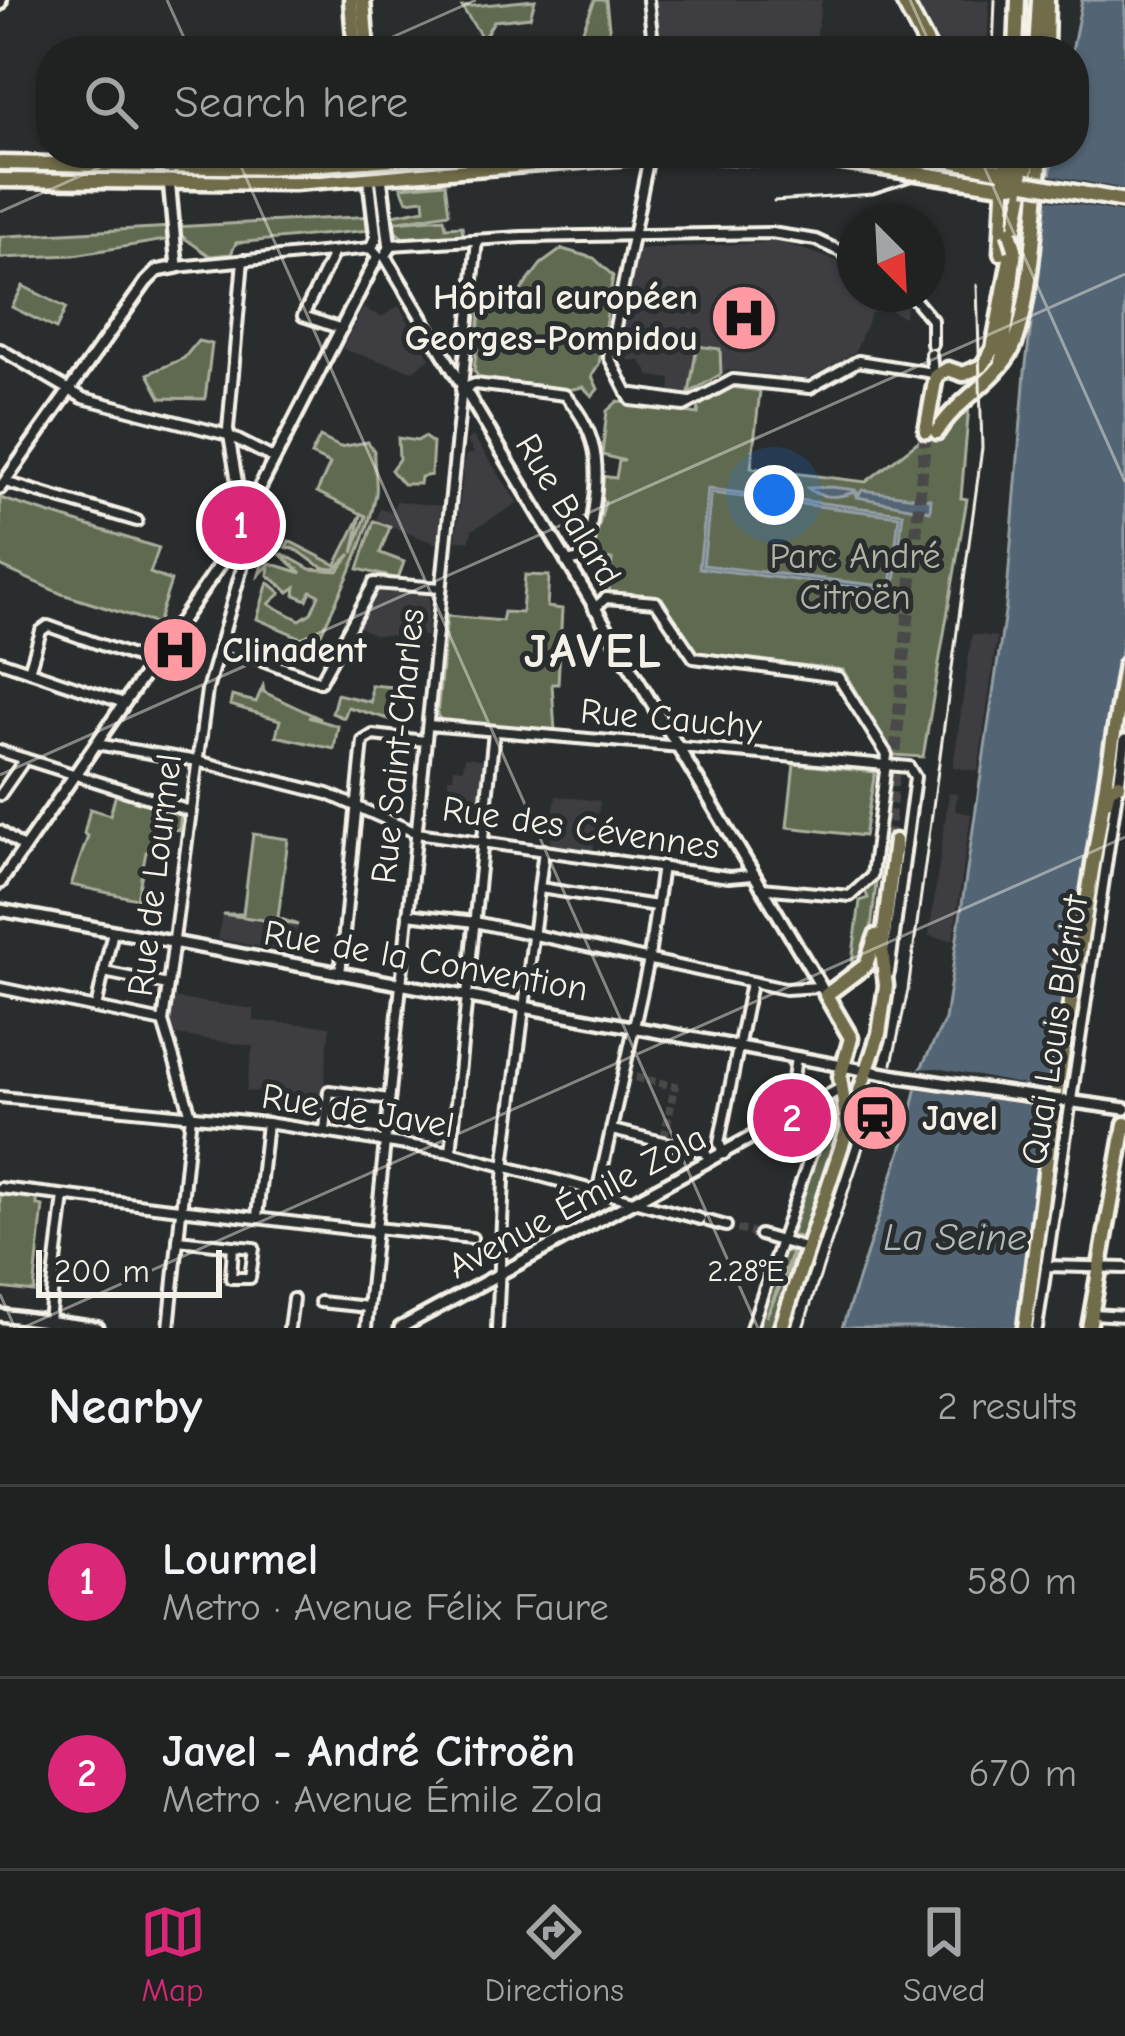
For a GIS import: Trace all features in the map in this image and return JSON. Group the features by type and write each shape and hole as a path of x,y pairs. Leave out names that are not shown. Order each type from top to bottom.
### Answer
{"highway":[{"path":"903,0 922,36"}],"main road":[{"path":"351,0 355,36"},
{"path":"363,0 366,36"},
{"path":"1021,36 1022,0"},
{"path":"1042,36 1043,0"},
{"path":"0,163 36,166"},
{"path":"65,168 169,176 254,168"},
{"path":"0,881 223,560 256,502 381,247 373,168"},
{"path":"0,180 375,178 486,168"},
{"path":"882,168 1018,181 1125,201"},
{"path":"929,174 930,168"},
{"path":"977,168 1018,181"},
{"path":"933,379 948,369 962,374 982,366 993,349 1018,181 1012,168"},
{"path":"933,379 931,432 966,392 1002,364 1018,332 1018,168"},
{"path":"1002,364 1015,249 1007,205 1024,168"},
{"path":"993,349 1018,181 1029,168"},
{"path":"3,485 157,271 178,267 169,176"},
{"name":"Rue Balard","path":"381,247 461,389 823,991 850,1041 842,1066"},
{"path":"962,374 966,392"},
{"path":"933,379 939,399 955,403"},
{"path":"248,547 256,502"},
{"path":"237,536 248,547"},
{"path":"223,560 248,547"},
{"path":"1025,1328 1125,664"},
{"name":"Quai Louis Blériot","path":"1122,788 1125,740"},
{"path":"1093,873 1109,789 1122,788"},
{"path":"781,1328 848,1125 875,1072 886,986 882,949 891,841 871,959 823,991"},
{"name":"Rue de la Convention","path":"0,910 875,1072 1125,1109"},
{"path":"842,1066 848,1125"},
{"path":"842,1088 863,1090"},
{"name":"Avenue Émile Zola","path":"400,1328 842,1088"},
{"path":"1090,1321 1125,1124"},
{"path":"0,1315 48,1325 98,1328"}],"street":[{"path":"648,0 652,36"},
{"path":"646,168 628,239 608,363 633,400 677,406 733,380 810,388 857,361 933,379 932,320 925,312"},
{"path":"178,267 477,240 794,235 837,251"},
{"name":"Rue Saint-Charles","path":"366,1328 477,240"},
{"path":"334,252 304,316 342,328"},
{"name":"Rue de Lourmel","path":"169,1328 191,1115 163,1022 197,761 220,644 248,547 229,435 244,260"},
{"path":"0,349 83,398 229,435 277,460"},
{"path":"931,352 948,369"},
{"path":"461,389 475,384 566,395 597,444 587,558 564,561"},
{"path":"3,485 137,521"},
{"path":"240,503 256,502"},
{"path":"220,644 320,682 374,583 441,588"},
{"path":"593,610 606,598 656,602 694,658 838,677 887,755 888,764"},
{"path":"29,670 40,631 48,626 152,663"},
{"path":"0,662 124,704"},
{"name":"Rue Cauchy","path":"428,725 909,767 915,777 886,986"},
{"path":"451,1152 494,730"},
{"path":"340,974 365,738 426,741"},
{"name":"Rue des Cévennes","path":"96,744 197,761 328,794 417,832 729,877 753,875"},
{"path":"0,751 190,811"},
{"path":"0,795 26,759"},
{"name":"Rue des Cévennes","path":"761,888 850,896 863,886 875,865 888,764"},
{"name":"Quai Louis Blériot","path":"1037,1328 1066,1101 1122,788"},
{"path":"0,831 24,848"},
{"path":"497,1328 506,1166 544,850"},
{"path":"597,1192 648,960 662,866"},
{"path":"540,888 656,905"},
{"path":"408,914 475,922 751,983 823,991"},
{"path":"96,1008 113,931"},
{"path":"104,972 168,985"},
{"path":"724,1154 719,1143 751,983"},
{"path":"0,988 163,1022"},
{"path":"751,1328 815,1142 801,1114 789,1108 796,1057"},
{"path":"325,1131 329,1091 389,1099"},
{"name":"Rue de Javel","path":"0,1097 267,1123 385,1140 451,1152 726,1226"},
{"path":"257,1217 267,1123"},
{"path":"611,1130 705,1152 710,1161"},
{"path":"0,1188 472,1238"},
{"path":"48,1325 64,1196"},
{"path":"760,1235 805,1248"},
{"path":"178,1240 254,1248 250,1278 231,1278 233,1246"},
{"path":"1046,1266 1125,1268"},
{"path":"290,1328 292,1299"},
{"path":"320,1302 368,1307"},
{"path":"1090,1321 1125,1316"}],"shaded area":[{"path":"653,0 822,0 816,36 656,36"},
{"path":"912,0 989,0 988,36 930,36"},
{"name":"Hôpital européen Georges-Pompidou","path":"781,242 837,261 837,312 875,312 855,352 808,379 728,370 681,396 670,394 671,379 650,376 641,361 615,359 633,254 640,249"},
{"path":"399,306 430,358 413,371 342,349 363,308 381,317"},
{"path":"473,436 518,503 472,530 470,540 456,540 465,456 474,453 467,441"},
{"path":"396,501 441,506 437,544 376,521 380,509 393,512"},
{"path":"380,586 430,593 427,636 375,635 357,626"},
{"path":"972,634 997,637 978,771 953,767"},
{"path":"465,757 487,760 481,816 444,813 449,811 448,777 453,777 454,768 463,769"},
{"path":"949,793 957,794 955,811 971,814 953,940 929,936"},
{"path":"556,796 600,801 593,851 550,845"},
{"path":"222,914 298,925 294,953 218,939"},
{"path":"171,998 254,1009 254,1021 330,1026 323,1095 246,1091 253,1046 170,1034"}],"green space":[{"path":"535,0 530,17 494,21 485,36 462,7"},
{"path":"595,0 606,0 610,36 580,36"},
{"path":"445,183 449,213 394,222 444,218 446,227 462,226 463,237 408,242 391,228 236,243 231,254 210,256 183,237 74,255 0,258 0,237 8,236 393,215 425,209 424,199 407,201 401,187"},
{"path":"562,249 594,258 613,276 599,364 592,376 598,389 592,396 583,387 563,391 482,381 474,371 481,303 501,289 520,292 541,264"},
{"path":"23,286 66,308 56,329 12,307"},
{"path":"198,341 212,344 205,399 161,398 148,374 184,358"},
{"path":"697,346 720,349 721,374 689,393"},
{"name":"Parc André Citroën","path":"732,387 760,391 751,468 866,482 920,440 921,431 944,434 969,406 961,498 967,499 923,757 893,755 843,670 694,652 662,598 609,592 612,560 591,557 605,502 597,500 600,476 616,478 619,461 625,461 602,455 607,411 618,401 698,414 699,406"},
{"path":"320,437 340,447 368,442 374,451 376,489 358,552 316,644 257,619 268,582 281,593 269,604 300,620 311,613 319,595 311,591 307,600 295,595 296,587 289,592 268,575 269,565 259,575 263,561 302,573 283,554 310,569 338,571 351,554 335,569 327,568 286,547 289,541 336,565 361,515 353,553 366,516 317,492 330,464 311,455"},
{"path":"424,437 433,443 431,475 421,477 420,484 403,484 391,470 399,459 398,438 417,441"},
{"path":"0,498 159,548 150,573 171,581 157,624 62,594 0,566"},
{"path":"374,521 390,527 380,553 404,562 398,579 358,569"},
{"path":"525,575 549,576 547,607 562,609 558,684 552,684 555,731 442,721 437,715 447,616 502,621 504,612 522,613"},
{"path":"371,685 394,687 392,720 348,707 344,718 332,713 337,694 371,702"},
{"path":"263,686 264,692 321,719 308,717 338,726 334,749 276,736 280,720 230,705 232,696 256,702"},
{"path":"794,764 875,772 864,836 787,827"},
{"path":"116,794 181,815 179,830 159,827 155,852 146,852 137,899 71,885 88,836 84,834 90,809 110,815"},
{"path":"253,834 288,839 278,918 298,925 222,914 243,914"},
{"path":"877,875 869,948 851,970 860,901 868,898 865,890"},
{"path":"839,1104 841,1122 802,1237 791,1236 821,1141 813,1116"},
{"path":"0,1194 37,1198 37,1205 43,1206 34,1292 0,1288"},
{"path":"782,1250 792,1253 766,1317 795,1254 775,1328 755,1328"}],"water":[{"name":"La Seine","path":"1082,0 1125,0 1125,623 1019,1328 842,1328 907,1132 921,1068 945,1020 1006,605 1025,372 1050,175 1051,168 1089,168 1089,36 1075,36"},
{"path":"808,488 855,490 859,495 862,490 931,499 930,511 857,497 854,492 825,496"},
{"path":"708,489 903,513 894,592 699,568","holes":["711,493 899,516 891,587 703,565"]}],"pier":[{"path":"1044,174 1125,189 1125,213 1042,198"},
{"path":"936,1068 1057,1091 1055,1109 911,1088 915,1069"}],"tunnel":[{"path":"887,840 926,431"},
{"path":"624,1075 675,1086 663,1142"},
{"path":"726,1226 760,1235"}],"tram line":[{"path":"0,172 315,176 405,168"}],"railway":[{"path":"994,36 995,0"},
{"path":"774,201 873,194 917,180"},
{"path":"892,1064 908,990 982,448 977,285"},
{"path":"803,1328 880,1096"}],"place":[{"name":"Hôpital européen Georges-Pompidou","path":"744,318"},
{"name":"Lourmel","path":"241,525"},
{"name":"Clinadent","path":"175,650"},
{"name":"Javel - André Citroën","path":"792,1118"},
{"name":"Javel","path":"875,1118"}],"district":[{"name":"JAVEL","path":"594,651"}]}
